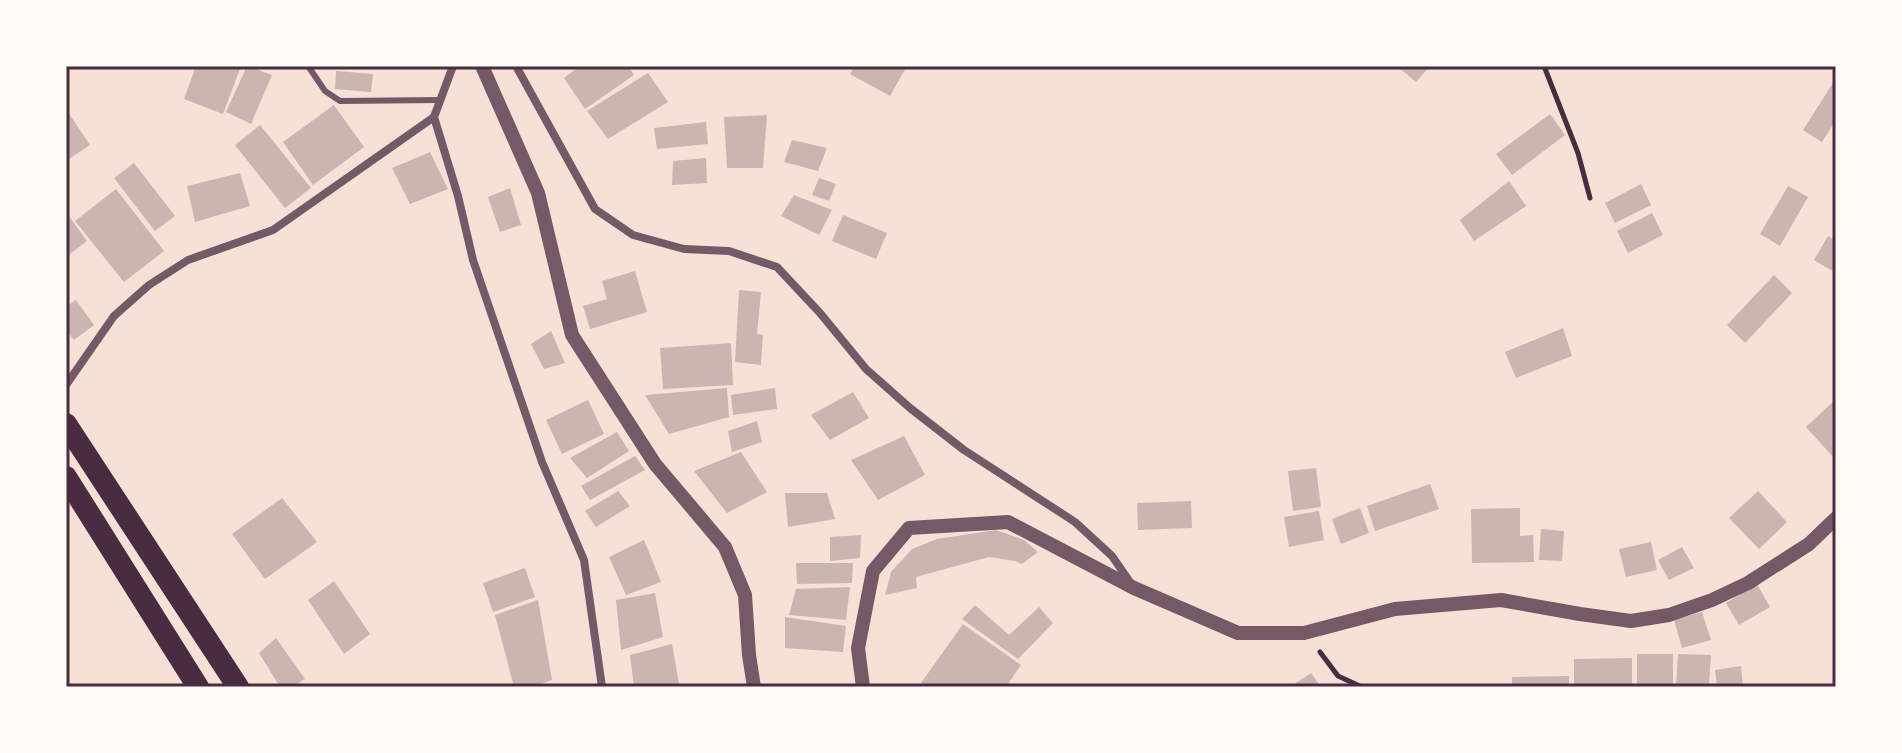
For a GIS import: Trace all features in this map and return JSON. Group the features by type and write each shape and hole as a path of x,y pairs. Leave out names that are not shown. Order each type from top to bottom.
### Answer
{"highway":[{"path":"66,424 238,687"},
{"path":"66,477 198,687"}],"street":[{"path":"66,385 114,316 149,285 188,260 273,230 434,117 453,66"},
{"path":"482,66 538,193 572,335 655,464 725,547 745,595 754,687"},
{"path":"516,66 595,209 633,235 684,249 729,251 777,267 866,369 964,450 1075,522 1112,556 1134,588"},
{"path":"434,117 473,260 542,462 584,560 602,687"},
{"path":"863,687 858,648 873,571 909,528 1008,522 1134,588 1238,633 1304,633 1395,609 1501,600 1631,621 1669,615 1748,583 1809,544 1836,518"}],"lane":[{"path":"308,66 325,91 340,101 440,100"}],"path":[{"path":"1544,66 1578,153 1590,198"},
{"path":"1304,633 1338,676 1362,687"}],"building":[{"path":"196,66 241,66 223,114 184,99"},
{"path":"247,66 272,75 251,124 226,112"},
{"path":"580,66 628,66 634,75 585,109 564,78"},
{"path":"855,66 907,66 890,96 850,74"},
{"path":"1397,66 1430,66 1416,82"},
{"path":"336,71 373,74 371,92 335,89"},
{"path":"648,73 668,102 608,139 587,111"},
{"path":"1833,83 1836,85 1836,120 1822,142 1803,130"},
{"path":"334,105 364,147 313,185 283,142"},
{"path":"66,109 90,145 66,161"},
{"path":"1550,114 1565,135 1512,175 1496,154"},
{"path":"767,115 763,168 727,168 724,117"},
{"path":"706,122 708,144 657,149 654,128"},
{"path":"260,125 311,188 285,208 235,145"},
{"path":"792,140 827,148 818,171 784,162"},
{"path":"430,152 448,189 410,204 392,168"},
{"path":"706,158 707,183 672,185 673,161"},
{"path":"134,163 175,216 155,231 114,178"},
{"path":"240,173 250,206 195,222 187,186"},
{"path":"819,178 836,184 829,201 812,195"},
{"path":"1509,181 1526,206 1474,241 1460,220"},
{"path":"1641,184 1651,205 1615,223 1605,203"},
{"path":"1788,186 1808,197 1780,246 1760,234"},
{"path":"510,188 521,225 500,232 488,197"},
{"path":"116,189 164,251 124,282 75,221"},
{"path":"794,195 832,210 819,235 781,216"},
{"path":"66,212 87,241 66,257"},
{"path":"1652,213 1663,235 1628,253 1617,231"},
{"path":"843,215 887,233 876,259 832,241"},
{"path":"1828,236 1836,241 1836,273 1814,260"},
{"path":"635,271 647,312 590,329 583,306 607,299 602,281"},
{"path":"1774,275 1792,293 1745,343 1727,325"},
{"path":"739,290 761,292 757,334 763,335 761,365 735,362"},
{"path":"76,300 94,325 74,340 66,330 66,307"},
{"path":"1563,328 1572,356 1516,378 1505,352"},
{"path":"551,331 565,363 544,369 531,344"},
{"path":"731,343 733,385 663,389 660,348"},
{"path":"727,388 729,417 669,434 645,395"},
{"path":"775,388 777,409 733,415 731,395"},
{"path":"853,392 869,418 830,440 811,415"},
{"path":"1836,399 1836,456 1834,458 1806,427"},
{"path":"588,400 604,434 562,454 546,420"},
{"path":"757,421 762,442 732,452 728,431"},
{"path":"617,432 629,451 587,478 570,458"},
{"path":"904,436 925,475 878,500 851,460"},
{"path":"741,452 767,492 727,513 694,471"},
{"path":"635,456 645,470 590,500 581,486"},
{"path":"1316,468 1321,507 1293,511 1288,471"},
{"path":"1430,484 1439,509 1375,531 1367,506"},
{"path":"618,491 630,506 596,527 585,511"},
{"path":"1758,491 1787,522 1759,549 1729,518"},
{"path":"785,493 827,493 835,519 788,527"},
{"path":"282,498 317,542 265,579 232,534"},
{"path":"1191,501 1192,528 1138,530 1137,503"},
{"path":"1360,508 1369,533 1341,544 1332,519"},
{"path":"1520,508 1520,536 1533,535 1534,562 1472,563 1471,509"},
{"path":"1319,511 1324,540 1289,547 1284,517"},
{"path":"1541,529 1564,531 1562,561 1539,560"},
{"path":"996,530 1024,540 1038,552 1022,564 989,557 916,577 917,588 885,595 891,572 912,549 937,539"},
{"path":"861,535 860,558 830,561 830,537"},
{"path":"644,540 661,582 626,595 609,557"},
{"path":"1651,542 1657,570 1626,577 1619,549"},
{"path":"1682,547 1694,568 1669,580 1658,560"},
{"path":"796,563 853,563 852,583 797,584"},
{"path":"525,568 535,597 493,612 483,583"},
{"path":"334,581 370,634 344,654 308,600"},
{"path":"1757,584 1770,607 1739,625 1726,603"},
{"path":"850,587 846,620 789,615 796,589"},
{"path":"655,593 663,637 621,650 616,600"},
{"path":"538,600 552,680 531,687 514,687 495,615"},
{"path":"975,605 1009,635 1039,607 1053,623 1018,659 962,619"},
{"path":"1702,612 1711,640 1682,648 1674,620"},
{"path":"785,617 846,626 843,652 785,648"},
{"path":"963,624 1021,665 1006,687 927,687 921,683"},
{"path":"276,638 305,679 292,687 280,687 259,653"},
{"path":"672,644 679,684 634,687 630,655"},
{"path":"1637,654 1673,654 1673,687 1637,687"},
{"path":"1678,654 1711,655 1709,687 1676,687"},
{"path":"1632,658 1632,687 1574,687 1574,659"},
{"path":"1741,666 1743,687 1717,687 1715,670"},
{"path":"1311,673 1321,687 1290,687"},
{"path":"1569,676 1569,687 1512,687 1512,677"}]}
